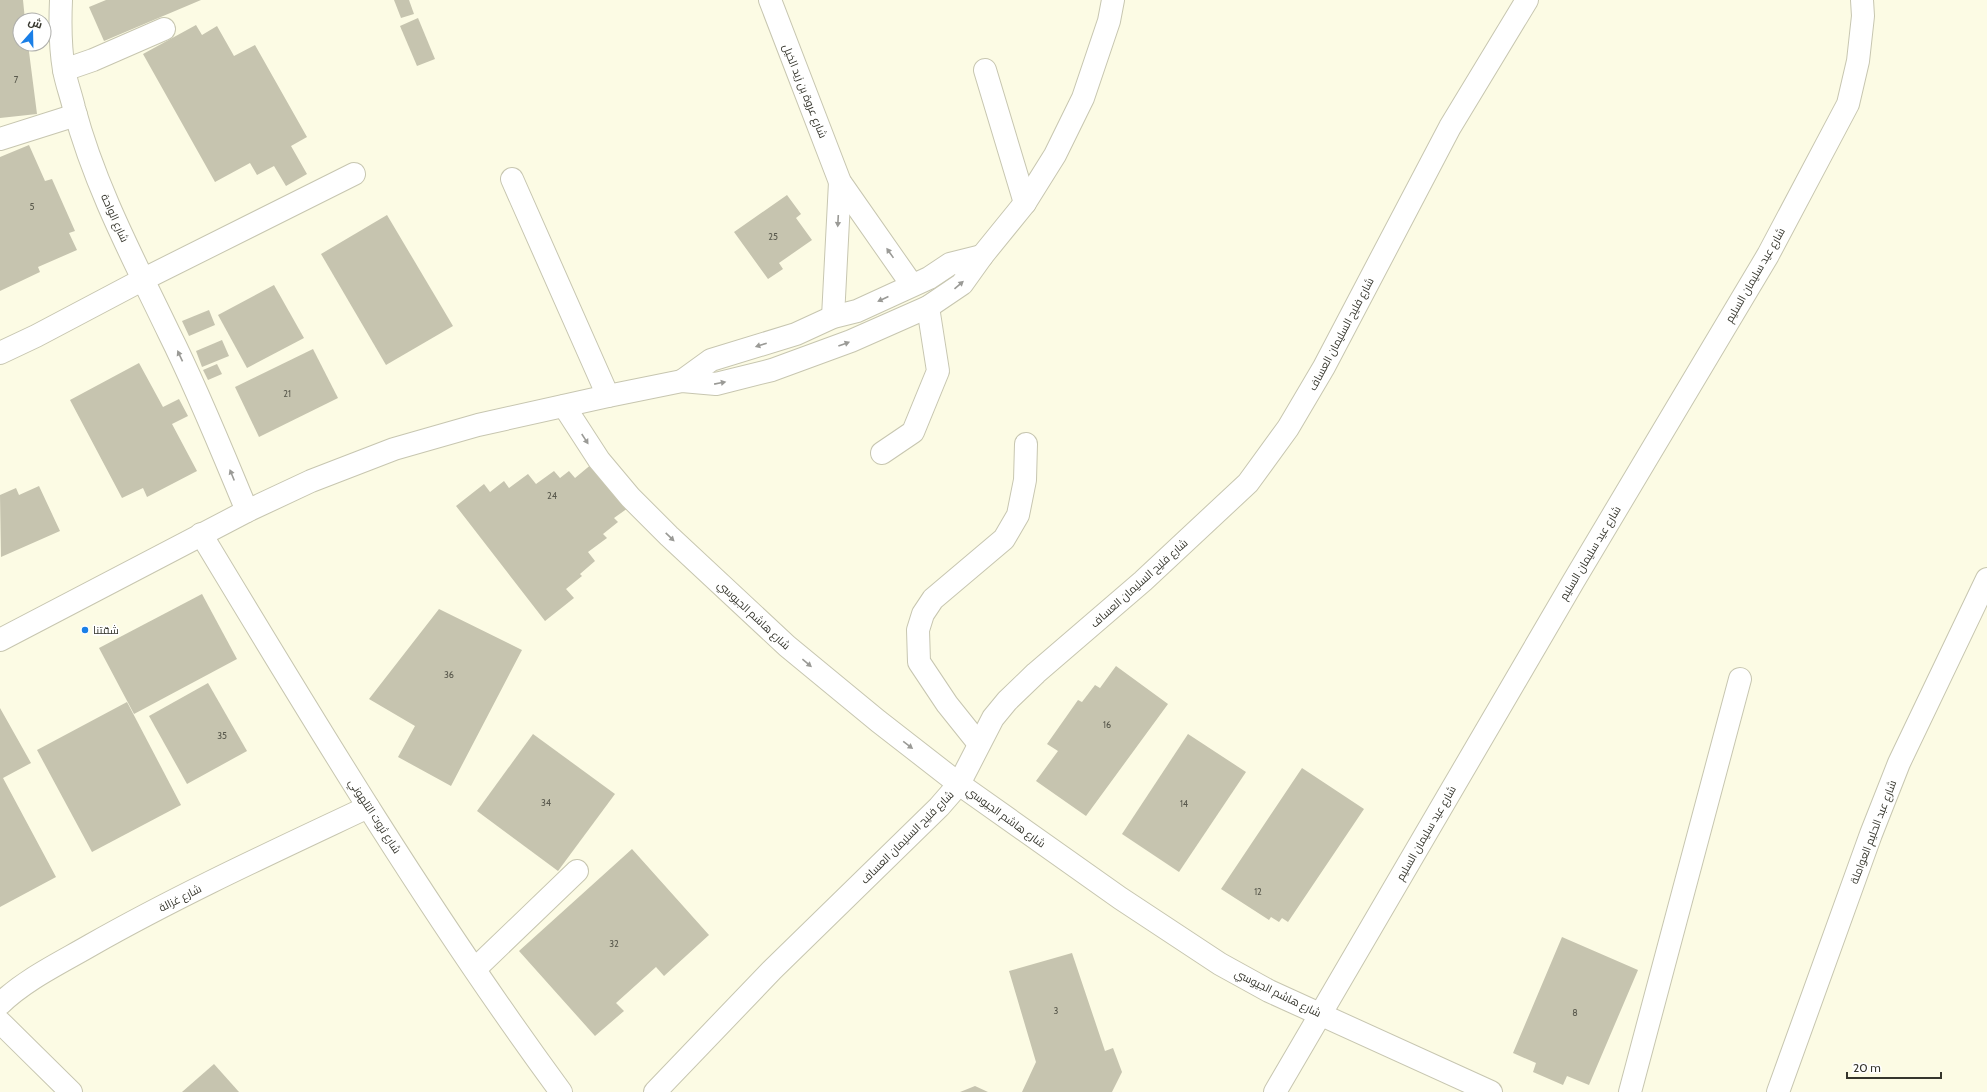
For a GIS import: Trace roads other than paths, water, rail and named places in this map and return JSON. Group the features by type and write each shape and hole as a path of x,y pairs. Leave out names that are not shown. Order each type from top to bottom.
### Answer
{"street":[{"name":"شارع الواحة","path":"61,0 60,23 64,70 86,149 142,280 208,416 247,511"},
{"name":"شارع عروة بن زيد الخيل","path":"770,0 840,182 912,285"},
{"path":"0,640 247,511 311,481 394,449 478,425 682,380 716,384 772,370 851,341 928,307 962,284 982,256 1025,203 1055,154 1083,98 1109,21 1113,0"},
{"name":"شارع فليح السليمان العساف","path":"654,1092 772,970 939,808 959,784 993,718 1007,701 1036,673 1143,581 1248,483 1279,441 1324,367 1450,127 1527,0"},
{"name":"شارع عيد سليمان السليم","path":"1275,1092 1573,582 1768,255 1812,175 1848,104 1858,61 1863,16 1862,0"},
{"path":"64,70 93,60 164,29"},
{"path":"985,70 1025,203"},
{"path":"0,139 76,116"},
{"path":"0,353 354,174"},
{"path":"512,179 608,396"},
{"name":"شارع عروة بن زيد الخيل","path":"833,317 840,182"},
{"path":"682,380 710,360 796,334 833,317 857,311 929,278 950,264 982,256"},
{"path":"882,453 913,432 938,371 928,307"},
{"name":"شارع هاشم الجيوسي","path":"564,406 600,460 630,497 669,536 787,646 878,721 959,784 1120,898 1220,964 1269,991 1491,1092"},
{"path":"979,744 947,704 920,662 918,630 923,614 933,599 1004,539 1018,515 1025,480 1026,444"},
{"name":"شارع ثروت التلهوني","path":"201,534 368,807 510,1023 561,1092"},
{"name":"شارع عبد الحليم العواملة","path":"1778,1092 1871,834 1900,763 1987,579"},
{"path":"1630,1092 1740,679"},
{"name":"شارع غزالة","path":"0,1004 11,993 38,976 120,929 224,876 368,807"},
{"path":"475,969 577,871"},
{"path":"0,1022 71,1092"}],"place":[{"name":"شقتنا","path":"85,630"}]}
